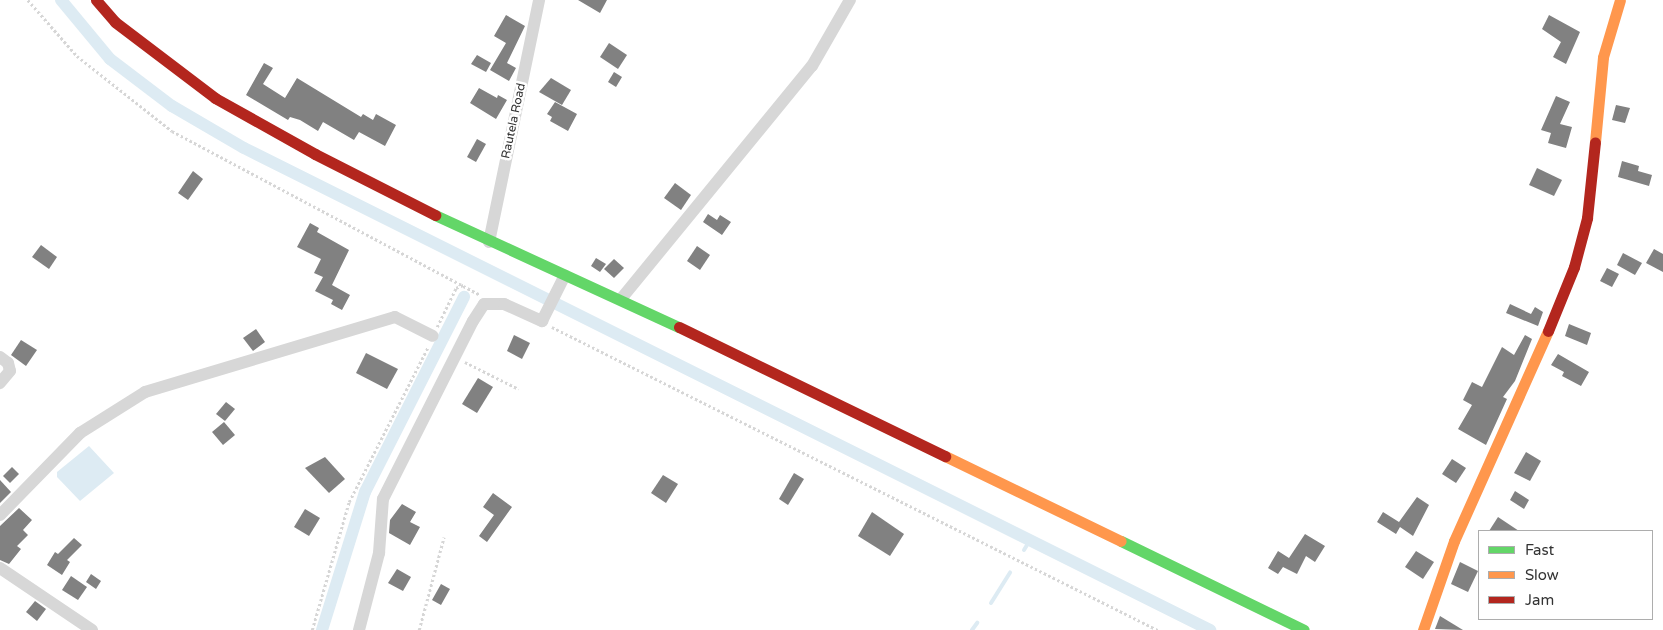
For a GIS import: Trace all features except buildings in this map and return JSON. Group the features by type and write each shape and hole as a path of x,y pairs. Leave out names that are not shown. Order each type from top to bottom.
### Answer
{"street":[{"path":"96,0 115,22 215,98 314,154 563,279 621,299 1304,630"},
{"name":"Rautela Road","path":"489,242 539,0"},
{"path":"621,299 812,66 850,0"},
{"path":"1423,630 1454,541 1521,394 1574,267 1587,218 1603,57 1620,0"},
{"path":"359,630 378,553 383,499 455,356 484,304 504,304 544,317 563,279"},
{"path":"0,515 80,434 145,392 395,317 433,336"},
{"path":"0,357 8,363 10,372 0,383"},
{"path":"0,568 92,630"}],"path":[{"path":"28,0 77,56 172,131 478,292 484,304"},
{"path":"312,630 349,502 456,288 463,285"},
{"path":"544,317 570,338 1158,630"},
{"path":"455,356 519,389"},
{"path":"419,630 444,537"}],"shaded area":[{"path":"89,446 114,473 80,501 57,477 57,472"}],"waterway":[{"path":"61,0 110,59 172,106 244,148 1210,630"},
{"path":"322,630 365,492 464,297"},
{"path":"1024,550 1030,540"},
{"path":"991,603 1010,573"},
{"path":"972,630 977,623"}],"traffic: fast":[{"path":"435,215 679,327"},
{"path":"1121,541 1304,630"}],"traffic: slow":[{"path":"1595,142 1603,57 1620,0"},
{"path":"1423,630 1454,541 1548,331"},
{"path":"945,456 1121,541"}],"traffic: jam":[{"path":"96,0 115,22 215,98 315,154 435,215"},
{"path":"1548,331 1574,267 1587,218 1595,142"},
{"path":"679,327 945,456"}]}
